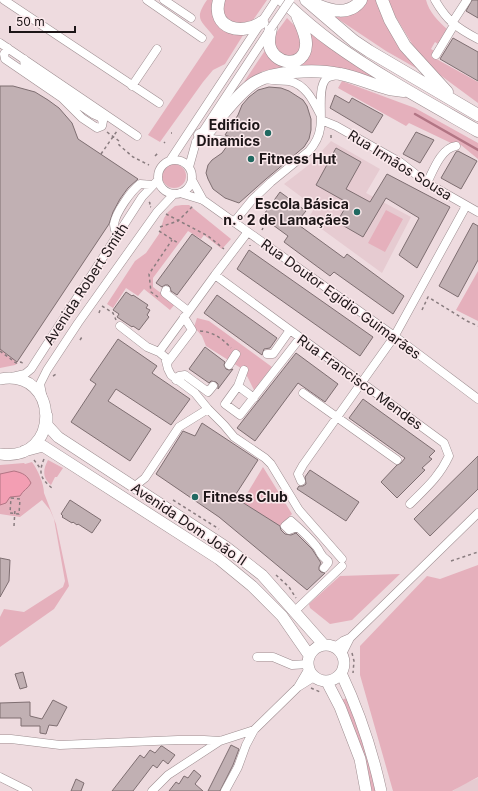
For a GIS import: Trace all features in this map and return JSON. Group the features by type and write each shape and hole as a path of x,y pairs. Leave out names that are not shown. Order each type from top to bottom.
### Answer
{"highway":[{"path":"218,0 217,8 219,15 226,25 231,28 236,30 266,25 269,42 274,55 279,60 285,62 292,62 302,56 306,45 306,38 296,14"},
{"path":"282,0 296,14 344,51 409,91 478,130"},
{"path":"307,1 331,10 340,11 355,7 361,0"},
{"path":"382,0 390,20 405,46 458,103"},
{"path":"307,1 354,41 478,115"},
{"path":"198,138 208,132 242,92 252,84 262,79 278,75 304,72 325,72 341,74 388,89 409,91"}],"main road":[{"path":"4,378 16,378 29,384 40,394 44,401 47,416 42,435 36,443 24,451"},
{"name":"Avenida Dom João II","path":"47,416 47,425 58,437 226,546 262,575 324,645"},
{"name":"Avenida Dom João II","path":"3,454 43,446 219,559 252,586 282,616 310,667"},
{"path":"324,645 339,651 344,664 338,678 327,682 321,681 310,667 315,649 324,645"},
{"path":"341,673 359,716 374,760 381,791"},
{"path":"327,682 342,712 360,759 366,791"}],"street":[{"path":"4,0 159,103"},
{"path":"147,0 202,38"},
{"path":"164,0 191,18"},
{"path":"189,167 198,138 266,25 276,0"},
{"path":"171,160 266,25 290,0"},
{"path":"435,0 442,12 453,24 478,39"},
{"path":"436,55 467,0"},
{"path":"0,43 138,136"},
{"path":"8,48 4,54 5,59 62,98 82,118 93,126 98,128 102,126 103,121 100,117 93,114 25,68 24,59"},
{"path":"132,86 157,49"},
{"path":"234,222 252,200 271,182 309,151 317,140 321,118 321,96 326,80 332,76 341,74"},
{"path":"262,79 274,81 287,80 296,83 311,96 321,118"},
{"name":"Rua Irmãos Sousa","path":"321,118 400,162 427,183 478,212"},
{"path":"198,138 227,141"},
{"path":"427,183 445,151 450,146 456,146"},
{"path":"117,236 114,225 117,214 135,188 140,184 155,182 165,190 177,194 185,190 192,180 192,174 189,167 179,160 171,160 165,162 161,166 155,182"},
{"name":"Rua Doutor Egídio Guimarães","path":"192,180 203,200"},
{"name":"Avenida Robert Smith","path":"4,378 25,374 31,369 142,197 155,182"},
{"name":"Rua Doutor Egídio Guimarães","path":"177,194 203,200 247,233 394,336 478,399"},
{"name":"Avenida Robert Smith","path":"44,401 40,384 47,370 78,323 157,212 177,194"},
{"path":"301,481 298,474 394,336 466,206"},
{"path":"159,352 247,233"},
{"name":"Rua Francisco Mendes","path":"215,275 444,443 449,456 443,469 432,483 410,504"},
{"path":"166,290 165,293 186,314 192,330 167,364"},
{"path":"118,323 147,347 159,352 165,357 168,369 176,380 195,393 234,437 265,458 271,464 299,510 342,563 299,606"},
{"path":"267,354 273,354 290,330"},
{"path":"244,370 238,386 225,404 240,415 300,338"},
{"path":"229,365 236,354"},
{"path":"176,380 179,376 185,375 208,392 213,386"},
{"path":"238,386 254,398"},
{"path":"304,393 397,460"},
{"path":"139,489 179,427 208,409"},
{"path":"339,651 350,638 478,514"},
{"path":"297,527 317,547 320,555 328,561 324,568"},
{"path":"225,791 238,767 246,745 254,730 298,686 310,667 292,665 273,657 257,657"},
{"path":"152,791 168,775 220,741 254,730"},
{"path":"0,740 11,739 60,745 178,740 220,741"},
{"path":"0,777 28,791"}],"path":[{"path":"105,131 119,141 119,146 133,157 149,166"},
{"path":"101,154 113,136"},
{"path":"155,156 158,153"},
{"path":"149,202 149,206 151,207"},
{"path":"160,227 178,221 194,206"},
{"path":"164,213 208,236 226,251"},
{"path":"159,231 178,243"},
{"path":"151,292 149,274 172,240"},
{"path":"422,310 428,297 478,326"},
{"path":"102,306 113,314 118,323"},
{"path":"192,330 215,334 228,344 236,354"},
{"path":"0,351 16,363 21,362 25,364"},
{"path":"52,377 58,373"},
{"path":"40,468 46,456"},
{"path":"34,460 40,468 45,483 52,488"},
{"path":"11,498 20,499 19,514 14,513 10,513 11,498"},
{"path":"14,526 15,509"},
{"path":"451,561 478,552"}],"shaded area":[{"path":"207,0 215,0 213,12 245,32 225,64 213,70 203,82 160,142 148,135 214,37 203,24 200,16 200,12"},
{"path":"223,0 267,0 251,23 240,27 224,18"},
{"path":"365,0 378,0 423,72 386,51 335,17"},
{"path":"388,0 426,0 437,19 447,29 438,44 435,42 431,49 434,51 431,56 478,82 478,103 432,69 417,52 395,16"},
{"path":"287,18 299,30 303,46 293,58 277,53 273,37"},
{"path":"307,30 331,49 377,79 293,68 263,71 244,82 266,49 293,65"},
{"path":"342,81 415,108 478,143 478,159 461,145 451,143 409,123 406,126 338,88"},
{"name":"Escola Básica n.º 2 de Lamaçães","path":"331,141 380,169 366,193 411,217 382,273 308,219 315,207 284,184 310,164"},
{"path":"174,164 183,167 186,176 183,185 174,188 165,185 162,176 165,167"},
{"path":"189,205 231,239 222,249 204,235 201,239 188,231 153,278 153,287 175,304 170,310 144,289 138,296 126,288 113,308 107,304 135,261 146,253 159,234 164,218 168,212 175,206"},
{"path":"386,210 403,219 385,252 368,243"},
{"path":"478,271 478,321 456,310"},
{"path":"197,318 209,321 272,367 254,390 244,370 206,346 202,336 194,327"},
{"path":"0,349 18,363 0,368"},
{"path":"48,460 63,468 57,477 55,477 51,485 46,479 44,473"},
{"path":"32,462 40,477 44,493 56,524 69,586 54,609 0,647 0,617 4,609 24,612 63,587 65,581 54,519 50,510 42,500 20,517 0,514 0,465 25,464"},
{"path":"263,467 292,514 280,526 242,502"},
{"path":"14,471 24,475 31,483 20,496 10,497 6,503 0,505 0,474"},
{"path":"478,565 478,777 452,791 393,791 360,675 360,646 427,576 440,579"},
{"path":"400,574 352,620 330,624 310,608 309,604 340,576"},
{"path":"347,698 362,729 377,791 370,791 341,700"},
{"path":"478,778 478,791 453,791 463,784"}],"building":[{"path":"472,0 478,0 478,18 466,11"},
{"path":"453,38 478,52 478,81 440,59"},
{"path":"0,86 13,86 35,92 48,100 59,108 72,123 78,139 138,179 128,188 120,199 109,224 17,362 0,349"},
{"name":"Edificio Dinamics","path":"269,87 281,88 289,91 303,100 307,106 311,119 309,139 304,147 239,203 225,198 213,189 206,173 208,165 222,153 227,146 232,144 231,137 225,135 238,115 242,105 258,90"},
{"path":"335,95 349,103 352,98 383,115 372,133 330,108"},
{"path":"416,132 434,140 420,163 403,154"},
{"path":"336,148 361,162 346,189 370,202 387,174 450,207 417,268 399,255 419,218 386,198 363,237 337,222 348,203 316,185"},
{"path":"458,151 477,161 461,189 441,178"},
{"path":"280,192 306,211 296,223 344,258 347,254 404,296 393,314 334,272 330,276 284,242 288,236 262,217"},
{"path":"473,223 478,226 478,260 458,297 439,286"},
{"path":"192,234 212,248 177,295 171,291 168,285 162,287 156,283"},
{"path":"249,250 373,337 360,356 237,269"},
{"path":"126,292 148,305 146,308 150,310 147,315 149,317 139,330 117,317 119,314 113,310"},
{"path":"217,295 277,338 270,348 264,349 262,355 204,313"},
{"path":"118,339 157,366 152,373 190,399 171,425 116,389 108,401 151,429 130,461 71,422 96,384 90,380"},
{"path":"205,347 225,362 224,365 226,369 233,369 218,389 218,384 216,382 211,381 209,383 189,369"},
{"path":"296,353 338,384 325,402 298,383 255,441 237,428"},
{"path":"363,399 435,451 429,457 432,459 422,468 425,470 397,498 381,482 405,458 349,418"},
{"path":"202,423 258,460 234,497 280,526 281,530 285,534 291,535 296,533 312,549 321,563 319,570 325,573 307,590 219,517 156,474 183,431 195,436"},
{"path":"478,456 478,489 430,536 414,519"},
{"path":"310,470 359,502 346,521 297,489 299,486 306,484 305,477"},
{"path":"70,500 101,520 92,533 78,524 72,523 62,517 63,516 61,514"},
{"path":"0,558 10,560 9,581 0,597"},
{"path":"23,672 27,687 20,689 15,674"},
{"path":"53,700 67,707 57,726 49,725 46,734 40,733 40,726 21,726 21,718 0,718 0,703 30,702 30,716 42,719"},
{"path":"231,745 239,749 220,791 208,791"},
{"path":"161,746 175,755 168,764 163,760 157,768 153,765 133,791 112,791 140,755 144,758 150,750 155,753"},
{"path":"194,770 201,776 195,784 203,791 169,791 176,782 179,784 184,776 188,778"},
{"path":"76,779 84,783 81,791 71,791"}],"waterway":[{"path":"415,114 478,150"}],"place":[{"name":"Edificio Dinamics","path":"268,133"},
{"name":"Fitness Hut","path":"251,159"},
{"name":"Escola Básica n.º 2 de Lamaçães","path":"357,212"},
{"name":"Fitness Club","path":"195,497"}]}
